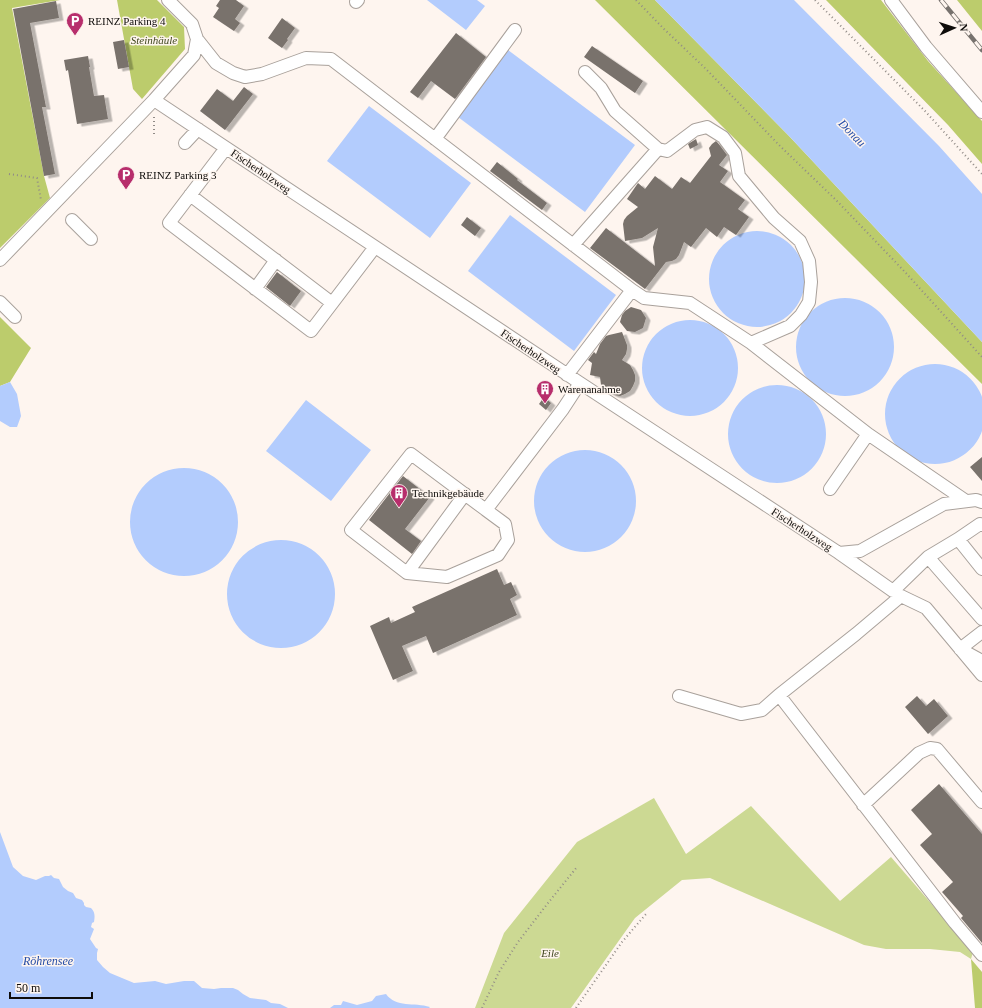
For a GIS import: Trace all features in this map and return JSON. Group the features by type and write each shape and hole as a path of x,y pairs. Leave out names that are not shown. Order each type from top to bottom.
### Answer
{"street":[{"path":"891,0 926,47 982,112"},
{"path":"174,2 192,24 197,39 216,62 233,73 245,77 262,74 306,58 331,59 632,290 644,298 690,303 751,343 868,434 966,501"},
{"path":"435,139 515,30"},
{"path":"0,260 154,100 194,55 197,39"},
{"path":"585,72 601,88 615,111 658,149 667,151 695,130 707,127 723,137 735,153 738,176 774,218 800,241 809,261 811,282 809,302 790,326 751,343"},
{"name":"Fischerholzweg","path":"154,100 567,375 839,553 860,551 944,504 976,500 982,502"},
{"path":"185,143 198,129"},
{"path":"226,148 169,223 311,331 375,247"},
{"path":"573,245 658,149"},
{"path":"190,195 332,303"},
{"path":"72,220 92,239"},
{"path":"255,288 276,260"},
{"path":"567,375 632,290"},
{"path":"0,302 16,317"},
{"path":"486,510 548,425 563,409 580,383"},
{"path":"830,489 868,434"},
{"path":"411,454 486,510 505,524 508,540 498,555 447,577 407,573 352,530 411,454"},
{"path":"407,573 465,494"},
{"path":"679,696 741,714 762,710 856,634 897,593 928,557 980,524 982,525"},
{"path":"958,539 982,569"},
{"path":"839,553 897,593 926,608 982,675"},
{"path":"928,557 982,619"},
{"path":"960,649 982,632"},
{"path":"960,649 982,661"},
{"path":"779,695 954,923 982,955"},
{"path":"864,805 919,753 930,748 937,749 982,802"}],"path":[{"path":"636,0 706,69 780,146 836,200 905,272 982,357"},
{"path":"815,0 925,110 982,174"},
{"path":"9,174 37,178 44,213"},
{"path":"482,1008 499,972 518,942 577,867"},
{"path":"576,1008 622,942 646,914"}],"green space":[{"path":"0,0 60,0 12,8 44,176 50,198 0,248"},
{"name":"Steinhäule","path":"117,0 157,0 184,27 185,49 142,99 133,89"},
{"path":"595,0 655,0 790,137 982,342 982,384"},
{"path":"826,0 881,0 928,61 982,121 982,164 948,125"},
{"path":"957,0 982,0 982,31"},
{"path":"0,317 31,348 10,382 0,386"},
{"name":"Eile","path":"654,798 686,854 751,806 840,901 891,857 973,952 971,959 960,952 930,949 886,949 864,945 710,878 682,880 635,918 571,1008 475,1008 504,933 577,842"},
{"path":"971,959 982,972 982,1008 975,1008"}],"water":[{"path":"427,0 477,0 485,6 466,30"},
{"name":"Donau","path":"655,0 794,0 939,146 982,194 982,342 790,137"},
{"path":"508,50 635,145 585,212 458,117"},
{"path":"369,106 471,183 430,238 327,161"},
{"path":"510,215 616,295 574,351 468,271"},
{"path":"757,231 776,234 791,245 802,260 805,279 802,298 791,313 776,324 757,327 738,324 723,313 712,298 709,279 712,260 723,245 738,234"},
{"path":"845,298 864,302 880,312 890,328 894,347 890,366 880,382 864,392 845,396 826,392 810,382 800,366 796,347 800,328 810,312 826,302"},
{"path":"690,320 709,323 724,334 735,349 738,368 735,387 724,402 709,413 690,416 671,413 656,402 645,387 642,368 645,349 656,334 671,323"},
{"path":"935,364 954,368 970,379 981,395 985,414 981,433 970,449 954,460 935,464 916,460 900,449 889,433 885,414 889,395 900,379 916,368"},
{"path":"10,382 17,394 21,416 17,427 10,427 0,421 0,386"},
{"path":"777,385 796,389 811,400 822,415 826,434 822,453 811,468 796,479 777,483 758,479 743,468 732,453 728,434 732,415 743,400 758,389"},
{"path":"306,400 371,450 331,501 266,451"},
{"path":"585,450 604,454 621,465 632,482 636,501 632,520 621,537 604,548 585,552 566,548 549,537 538,520 534,501 538,482 549,465 566,454"},
{"path":"184,468 205,472 222,484 234,501 238,522 234,543 222,560 205,572 184,576 163,572 146,560 134,543 130,522 134,501 146,484 163,472"},
{"path":"281,540 302,544 319,556 331,573 335,594 331,615 319,632 302,644 281,648 260,644 243,632 231,615 227,594 231,573 243,556 260,544"},
{"name":"Röhrensee","path":"0,832 13,867 23,876 36,880 51,875 54,878 59,879 63,887 73,893 76,898 82,900 86,907 91,908 95,918 91,927 94,929 90,939 98,949 97,960 110,973 134,983 155,981 166,984 194,981 202,988 233,988 250,998 266,1000 288,1008 0,1008"},
{"path":"386,994 390,998 400,1003 430,1007 330,1008 334,1005 341,1005 343,1001 357,1005 372,1001 376,996"}],"building":[{"path":"220,0 236,0 244,6 235,19 240,23 234,31 213,17 219,8 216,6"},
{"path":"56,1 59,18 30,23 46,107 42,107 55,174 44,176 13,9"},
{"path":"282,18 295,28 282,48 268,38"},
{"path":"456,33 486,57 455,99 431,81 418,98 410,92"},
{"path":"124,40 129,67 118,69 113,42"},
{"path":"592,46 643,81 635,93 584,57"},
{"path":"88,56 94,96 104,95 108,119 77,124 68,70 66,71 64,60"},
{"path":"244,87 253,94 225,130 200,111 217,89 233,101"},
{"path":"696,139 698,145 690,149 688,144"},
{"path":"716,141 727,155 719,165 728,171 720,182 745,200 738,209 749,217 736,235 724,227 717,237 706,228 691,247 684,242 676,259 666,262 645,289 590,248 606,228 655,266 653,247 658,228 642,238 625,241 624,220 638,207 627,199 638,183 645,189 655,176 672,189 681,177 690,183 711,156 709,148"},
{"path":"497,162 518,179 517,180 547,203 542,210 490,171"},
{"path":"467,217 481,228 475,236 461,225"},
{"path":"277,272 301,291 290,306 266,287"},
{"path":"631,307 641,310 646,318 643,328 635,332 627,331 620,322 622,315"},
{"path":"622,332 627,349 622,360 630,365 635,375 635,381 630,391 620,396 604,390 601,385 600,377 590,375 592,363 588,360 594,352 596,354 600,344 606,336"},
{"name":"Warenanahme","path":"544,397 551,403 546,410 539,404"},
{"path":"982,457 982,481 970,467"},
{"name":"Technikgebäude","path":"403,476 430,497 405,529 421,541 412,554 369,520"},
{"path":"497,569 504,585 511,582 517,595 510,599 517,615 433,653 426,636 402,646 413,671 393,680 370,626 389,617 391,623 415,612 412,607"},
{"path":"917,696 926,706 934,699 948,716 928,734 905,707"},
{"path":"939,784 982,834 982,943 961,918 963,916 942,892 953,882 920,845 932,834 911,810"}],"railway":[{"path":"941,0 982,50"}],"place":[{"name":"REINZ Parking 4","path":"75,36"},
{"name":"REINZ Parking 3","path":"126,190"},
{"name":"Warenanahme","path":"545,404"},
{"name":"Technikgebäude","path":"399,508"}]}
